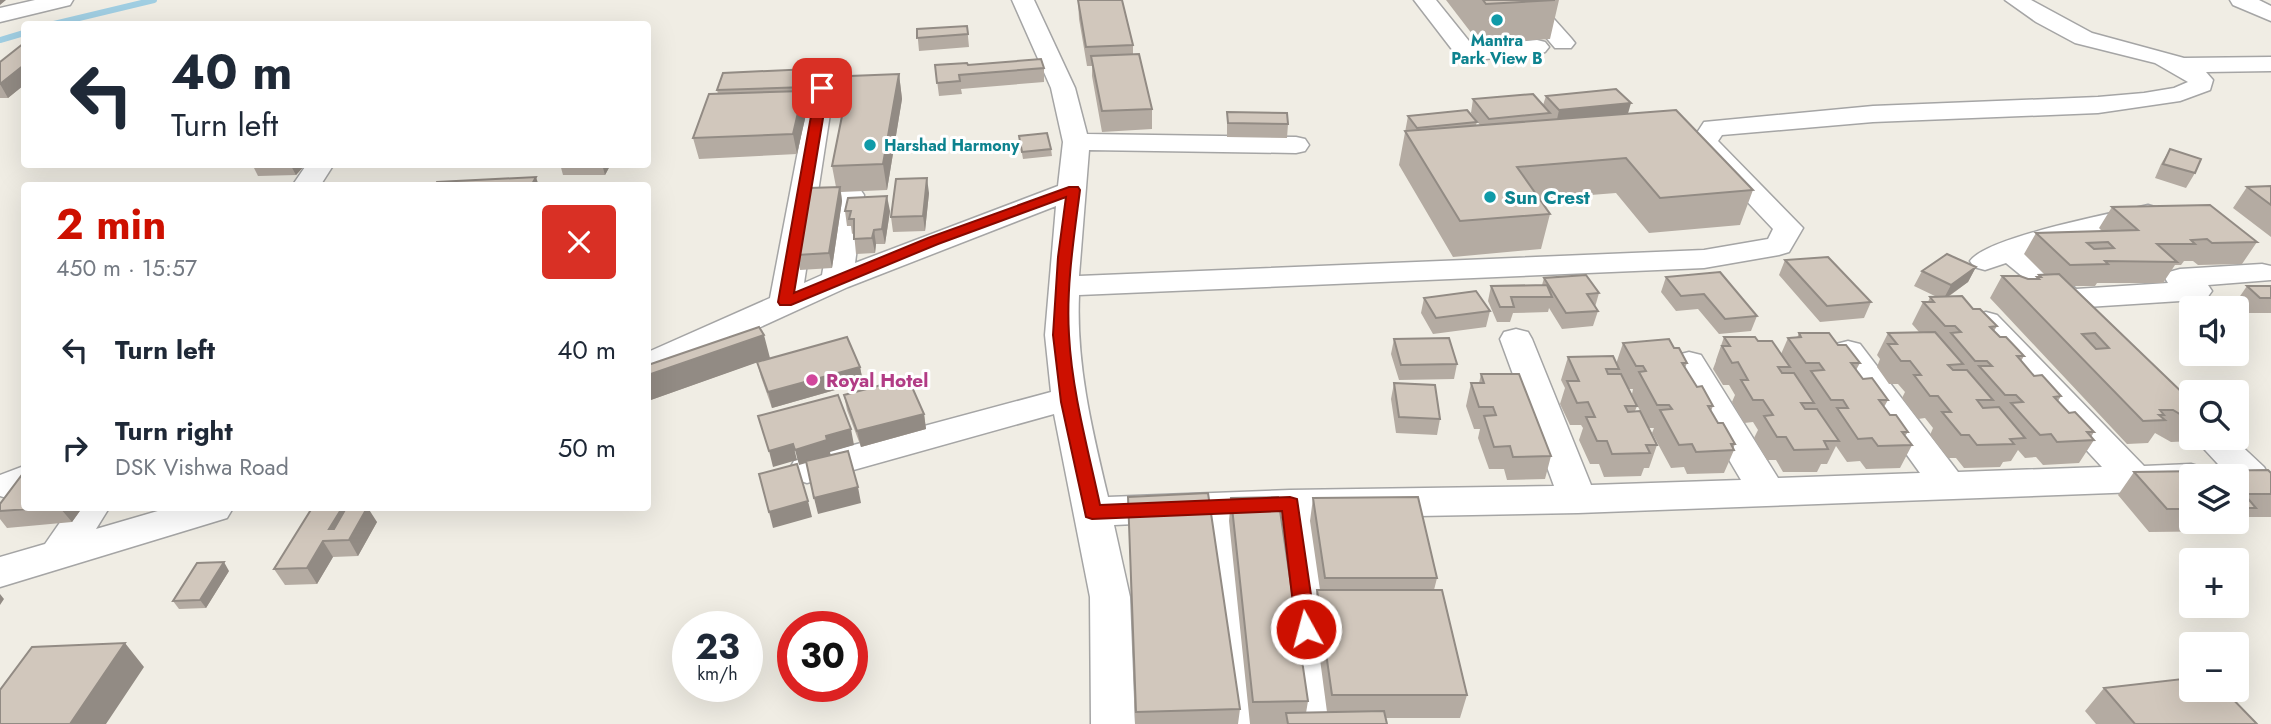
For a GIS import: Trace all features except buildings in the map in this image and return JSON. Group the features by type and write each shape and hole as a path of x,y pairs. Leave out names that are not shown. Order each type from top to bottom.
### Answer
{"street":[{"path":"0,15 62,0"},
{"path":"1023,0 1063,88 1076,142 1061,335 1069,398 1110,597 1113,724"},
{"path":"1425,0 1465,51 1475,53 1537,47"},
{"path":"1525,0 1563,43"},
{"path":"1063,286 1704,259 1779,246 1788,228 1704,142 1713,128 1874,114 2127,102 2196,89 2201,85 2201,80 2182,65 2151,53 2092,41 2016,0"},
{"path":"2241,0 2271,15"},
{"path":"2182,65 2271,64"},
{"path":"785,302 822,88"},
{"path":"1076,142 1296,145"},
{"path":"651,364 837,280 1073,190"},
{"path":"837,280 850,195"},
{"path":"2098,326 2070,299 1997,256 2117,219 2179,210"},
{"path":"2070,299 2196,291 2180,278 2262,273"},
{"path":"1986,322 2135,479"},
{"path":"1516,340 1578,499"},
{"path":"1848,351 1948,485"},
{"path":"1689,363 1768,493"},
{"path":"807,470 1069,398"},
{"path":"2225,450 2253,476"},
{"path":"1092,512 1217,506 1768,493 2179,477"},
{"path":"1290,504 1315,704"},
{"path":"1217,506 1241,713"},
{"path":"59,554 88,511"},
{"path":"0,572 204,511"}],"waterway":[{"path":"66,21 154,0"},
{"path":"0,40 21,34"}],"place":[{"name":"Mantra Park View B","path":"1497,20"},
{"name":"Harshad Harmony","path":"870,145"},
{"name":"Sun Crest","path":"1490,197"},
{"name":"Royal Hotel","path":"812,380"}],"route":[{"path":"822,88 785,302 933,241 1073,190 1065,257 1061,335 1069,402 1092,512 1290,504 1306,629"}]}
